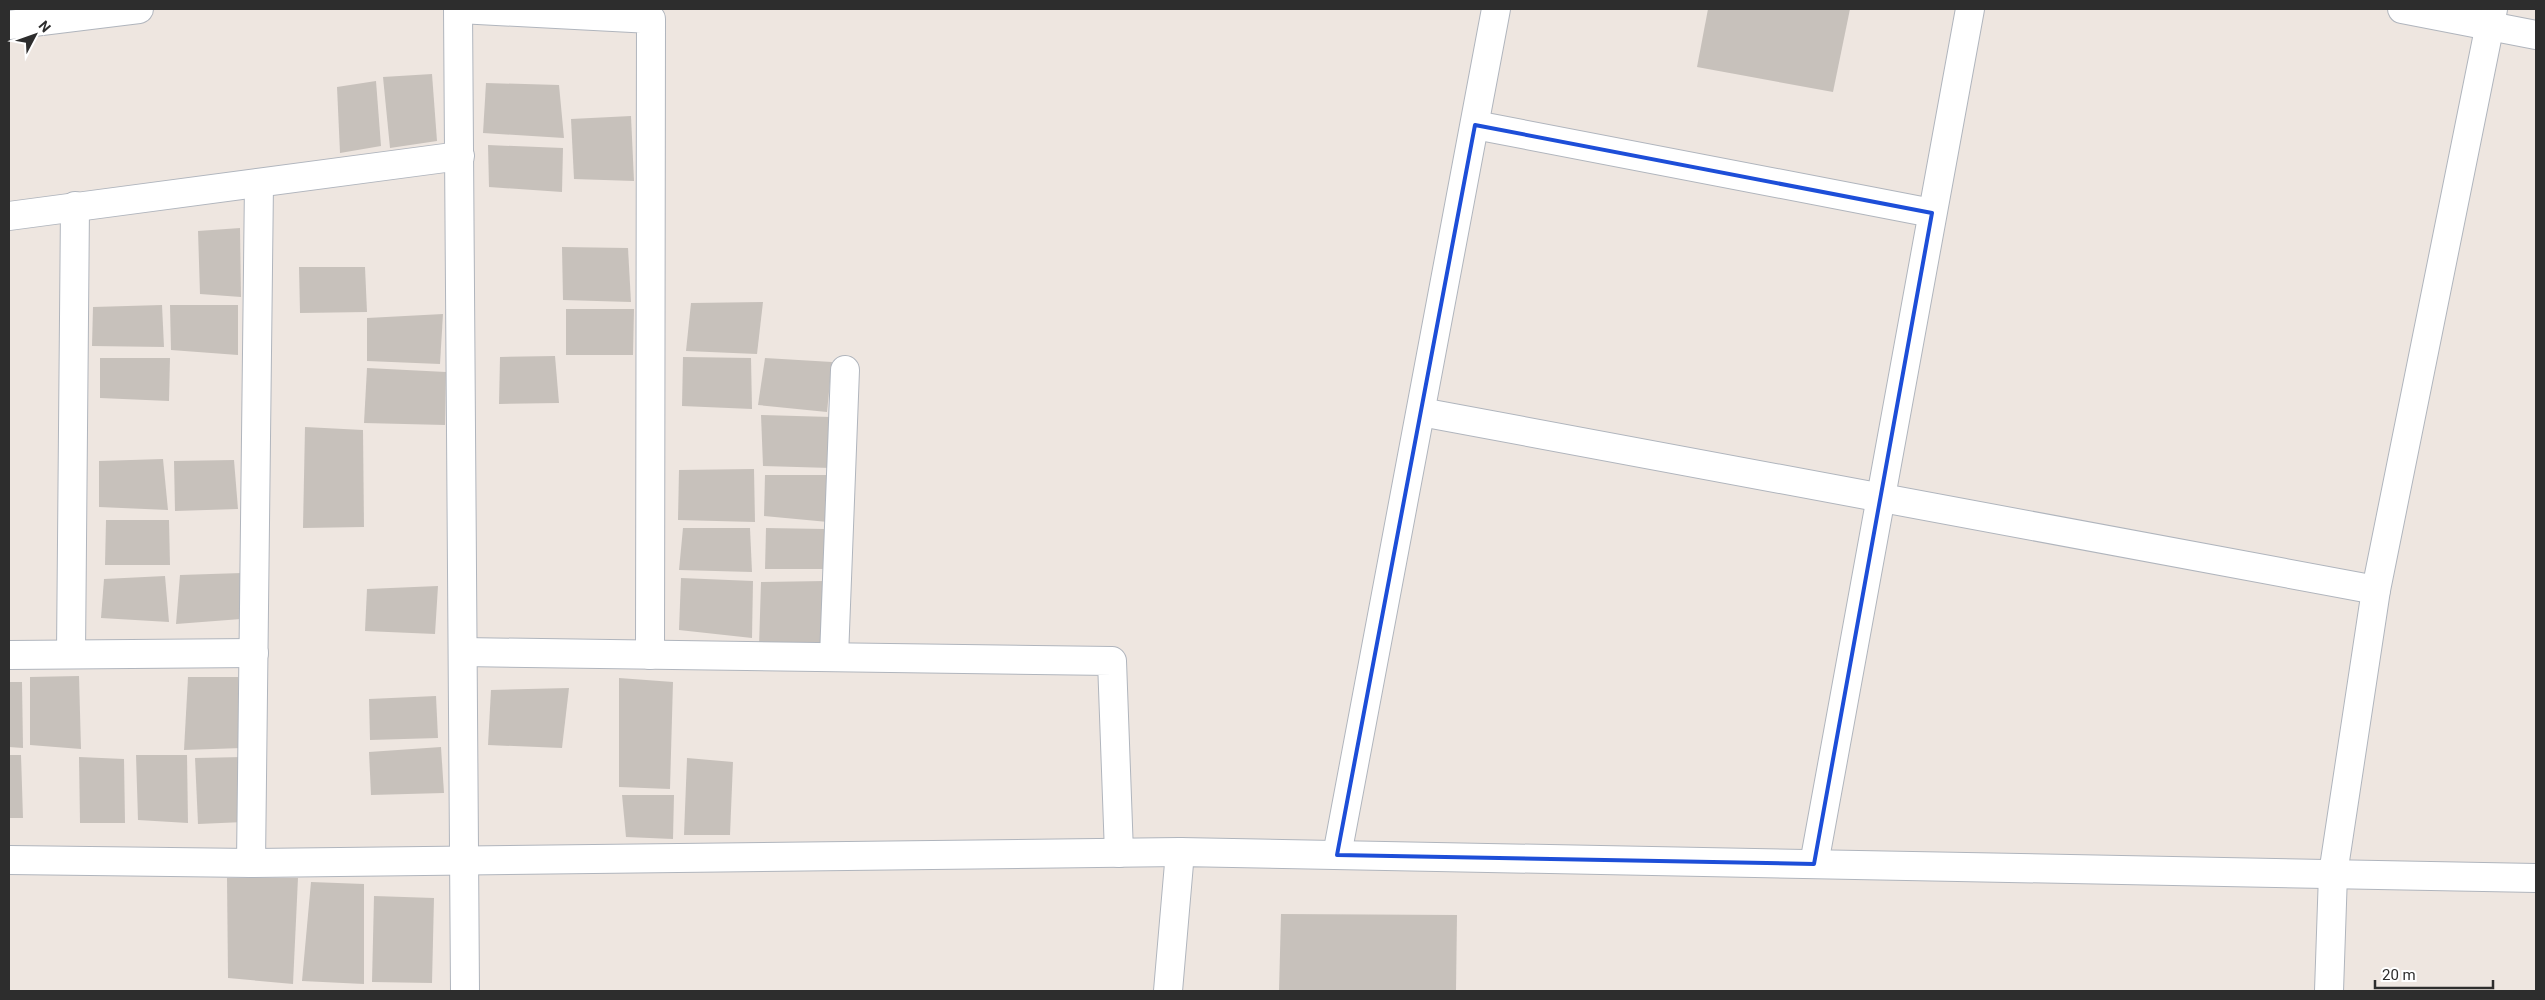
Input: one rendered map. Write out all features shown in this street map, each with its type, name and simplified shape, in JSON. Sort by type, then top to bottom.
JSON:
[{"type":"street","points":[[9,25],[138,9]]},
{"type":"street","points":[[465,991],[458,9],[651,19],[650,655]]},
{"type":"street","points":[[1337,855],[1496,9]]},
{"type":"street","points":[[1814,864],[1970,9]]},
{"type":"street","points":[[2402,9],[2492,17],[2536,35]]},
{"type":"street","points":[[2329,991],[2333,874],[2376,590],[2492,17]]},
{"type":"street","points":[[1475,125],[1932,213]]},
{"type":"street","points":[[9,216],[460,156]]},
{"type":"street","points":[[251,863],[259,184]]},
{"type":"street","points":[[71,654],[75,206]]},
{"type":"street","points":[[834,658],[845,370]]},
{"type":"street","points":[[1421,412],[2376,590]]},
{"type":"street","points":[[463,652],[1112,661],[1119,853]]},
{"type":"street","points":[[9,655],[254,653]]},
{"type":"street","points":[[1168,991],[1180,852]]},
{"type":"street","points":[[9,860],[251,863],[464,862],[1180,852],[2536,878]]},
{"type":"highlighted area","points":[[1475,125],[1932,213],[1814,864],[1337,855]]},
{"type":"building","points":[[1708,9],[1850,9],[1833,92],[1697,67]]},
{"type":"building","points":[[432,74],[437,141],[390,148],[383,77]]},
{"type":"building","points":[[376,81],[381,146],[340,153],[337,87]]},
{"type":"building","points":[[486,83],[559,85],[564,138],[483,133]]},
{"type":"building","points":[[631,116],[634,181],[574,179],[571,119]]},
{"type":"building","points":[[488,145],[563,148],[562,192],[489,187]]},
{"type":"building","points":[[240,228],[241,297],[200,294],[198,231]]},
{"type":"building","points":[[562,247],[628,248],[631,302],[563,300]]},
{"type":"building","points":[[299,267],[365,267],[367,312],[300,313]]},
{"type":"building","points":[[763,302],[757,354],[686,351],[691,303]]},
{"type":"building","points":[[162,305],[164,347],[92,346],[93,307]]},
{"type":"building","points":[[170,305],[238,305],[238,355],[171,350]]},
{"type":"building","points":[[566,309],[634,309],[633,355],[566,355]]},
{"type":"building","points":[[443,314],[440,364],[367,361],[367,318]]},
{"type":"building","points":[[555,356],[559,403],[499,404],[500,357]]},
{"type":"building","points":[[683,357],[751,358],[752,409],[682,406]]},
{"type":"building","points":[[100,358],[170,358],[169,401],[100,398]]},
{"type":"building","points":[[765,358],[832,362],[827,412],[758,405]]},
{"type":"building","points":[[367,368],[446,372],[445,425],[364,423]]},
{"type":"building","points":[[761,415],[831,417],[831,468],[763,466]]},
{"type":"building","points":[[305,427],[363,430],[364,527],[303,528]]},
{"type":"building","points":[[163,459],[168,510],[99,507],[99,461]]},
{"type":"building","points":[[234,460],[238,509],[175,511],[174,461]]},
{"type":"building","points":[[754,469],[755,522],[678,520],[679,470]]},
{"type":"building","points":[[765,475],[829,475],[828,522],[764,516]]},
{"type":"building","points":[[106,520],[169,520],[170,565],[105,565]]},
{"type":"building","points":[[683,528],[750,528],[752,572],[679,570]]},
{"type":"building","points":[[766,528],[825,529],[824,569],[765,569]]},
{"type":"building","points":[[242,573],[241,619],[176,624],[180,575]]},
{"type":"building","points":[[165,576],[169,622],[101,618],[104,579]]},
{"type":"building","points":[[681,578],[753,581],[752,638],[679,630]]},
{"type":"building","points":[[825,581],[823,645],[759,647],[761,582]]},
{"type":"building","points":[[438,586],[435,634],[365,631],[367,589]]},
{"type":"building","points":[[79,676],[81,749],[30,745],[30,677]]},
{"type":"building","points":[[188,677],[238,677],[242,748],[184,750]]},
{"type":"building","points":[[619,678],[673,682],[670,789],[619,787]]},
{"type":"building","points":[[9,682],[22,682],[23,748],[9,747]]},
{"type":"building","points":[[569,688],[562,748],[488,745],[491,690]]},
{"type":"building","points":[[436,696],[438,738],[370,740],[369,699]]},
{"type":"building","points":[[441,747],[444,793],[371,795],[369,752]]},
{"type":"building","points":[[9,755],[21,755],[23,818],[9,818]]},
{"type":"building","points":[[136,755],[187,755],[188,823],[138,820]]},
{"type":"building","points":[[79,757],[124,759],[125,823],[80,823]]},
{"type":"building","points":[[243,757],[244,822],[198,824],[195,758]]},
{"type":"building","points":[[687,758],[733,762],[730,835],[684,835]]},
{"type":"building","points":[[622,795],[674,795],[673,839],[626,837]]},
{"type":"building","points":[[227,878],[298,878],[293,984],[228,978]]},
{"type":"building","points":[[311,882],[364,884],[364,984],[302,981]]},
{"type":"building","points":[[374,896],[434,898],[432,983],[372,982]]},
{"type":"building","points":[[1281,914],[1457,915],[1456,991],[1279,991]]}]
